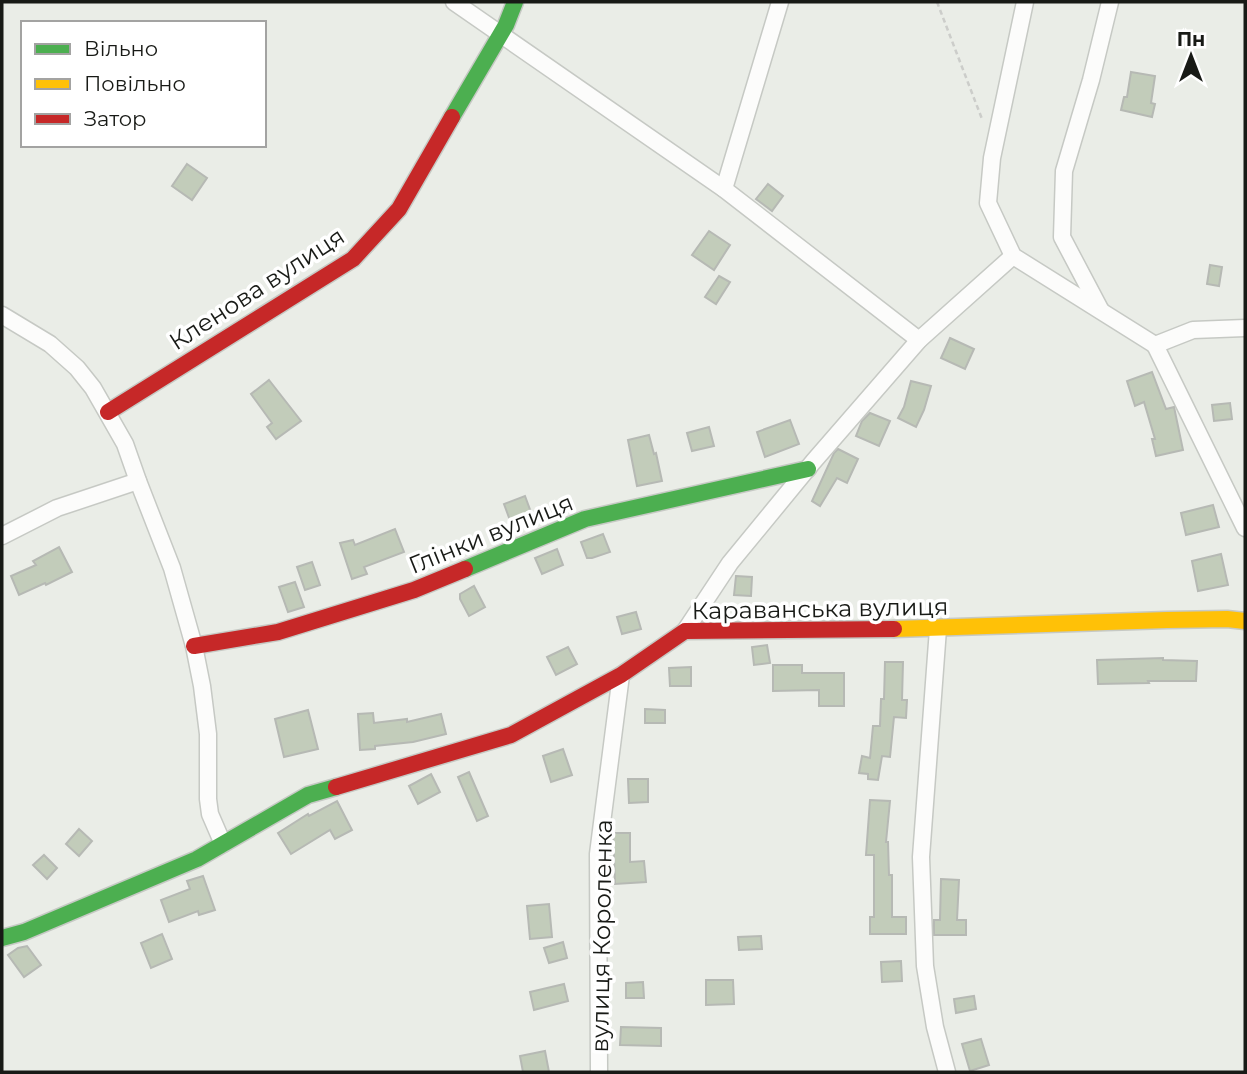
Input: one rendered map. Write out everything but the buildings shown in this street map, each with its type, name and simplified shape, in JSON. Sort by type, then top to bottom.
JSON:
[{"type":"street","points":[[454,2],[724,189],[919,340]]},
{"type":"street","name":"Кленова вулиця","points":[[108,412],[353,259],[399,209],[506,25],[514,2]]},
{"type":"street","points":[[724,189],[780,2]]},
{"type":"street","points":[[1025,2],[992,159],[988,203],[1013,256],[1155,345],[1245,528]]},
{"type":"street","points":[[1102,312],[1062,237],[1064,171],[1091,80],[1110,2]]},
{"type":"street","points":[[685,631],[730,563],[919,340],[1013,256]]},
{"type":"street","points":[[2,315],[50,344],[77,368],[93,388],[125,444],[172,568],[194,646],[208,734],[210,814],[223,844]]},
{"type":"street","points":[[1155,345],[1193,330],[1245,328]]},
{"type":"street","name":"Глінки вулиця","points":[[194,646],[278,632],[414,590],[585,519],[808,469]]},
{"type":"street","points":[[2,536],[57,508],[138,481]]},
{"type":"street","name":"Караванська вулиця","points":[[2,938],[24,932],[197,859],[308,795],[512,735],[621,675],[685,631],[938,629],[1178,620],[1245,621]]},
{"type":"street","points":[[938,629],[921,857],[925,966],[935,1027],[947,1072]]},
{"type":"street","name":"вулиця Короленка","points":[[599,1072],[598,854],[621,675]]},
{"type":"path","points":[[937,2],[982,118]]},
{"type":"traffic: fast","points":[[452,117],[506,25],[515,2]]},
{"type":"traffic: fast","points":[[465,569],[585,519],[808,469]]},
{"type":"traffic: fast","points":[[2,938],[24,932],[197,859],[308,795],[336,787]]},
{"type":"traffic: slow","points":[[894,629],[1167,620],[1245,621]]},
{"type":"traffic: jam","points":[[108,412],[353,259],[399,209],[452,117]]},
{"type":"traffic: jam","points":[[194,646],[278,632],[414,590],[465,569]]},
{"type":"traffic: jam","points":[[336,787],[511,735],[621,675],[685,631],[894,629]]}]
